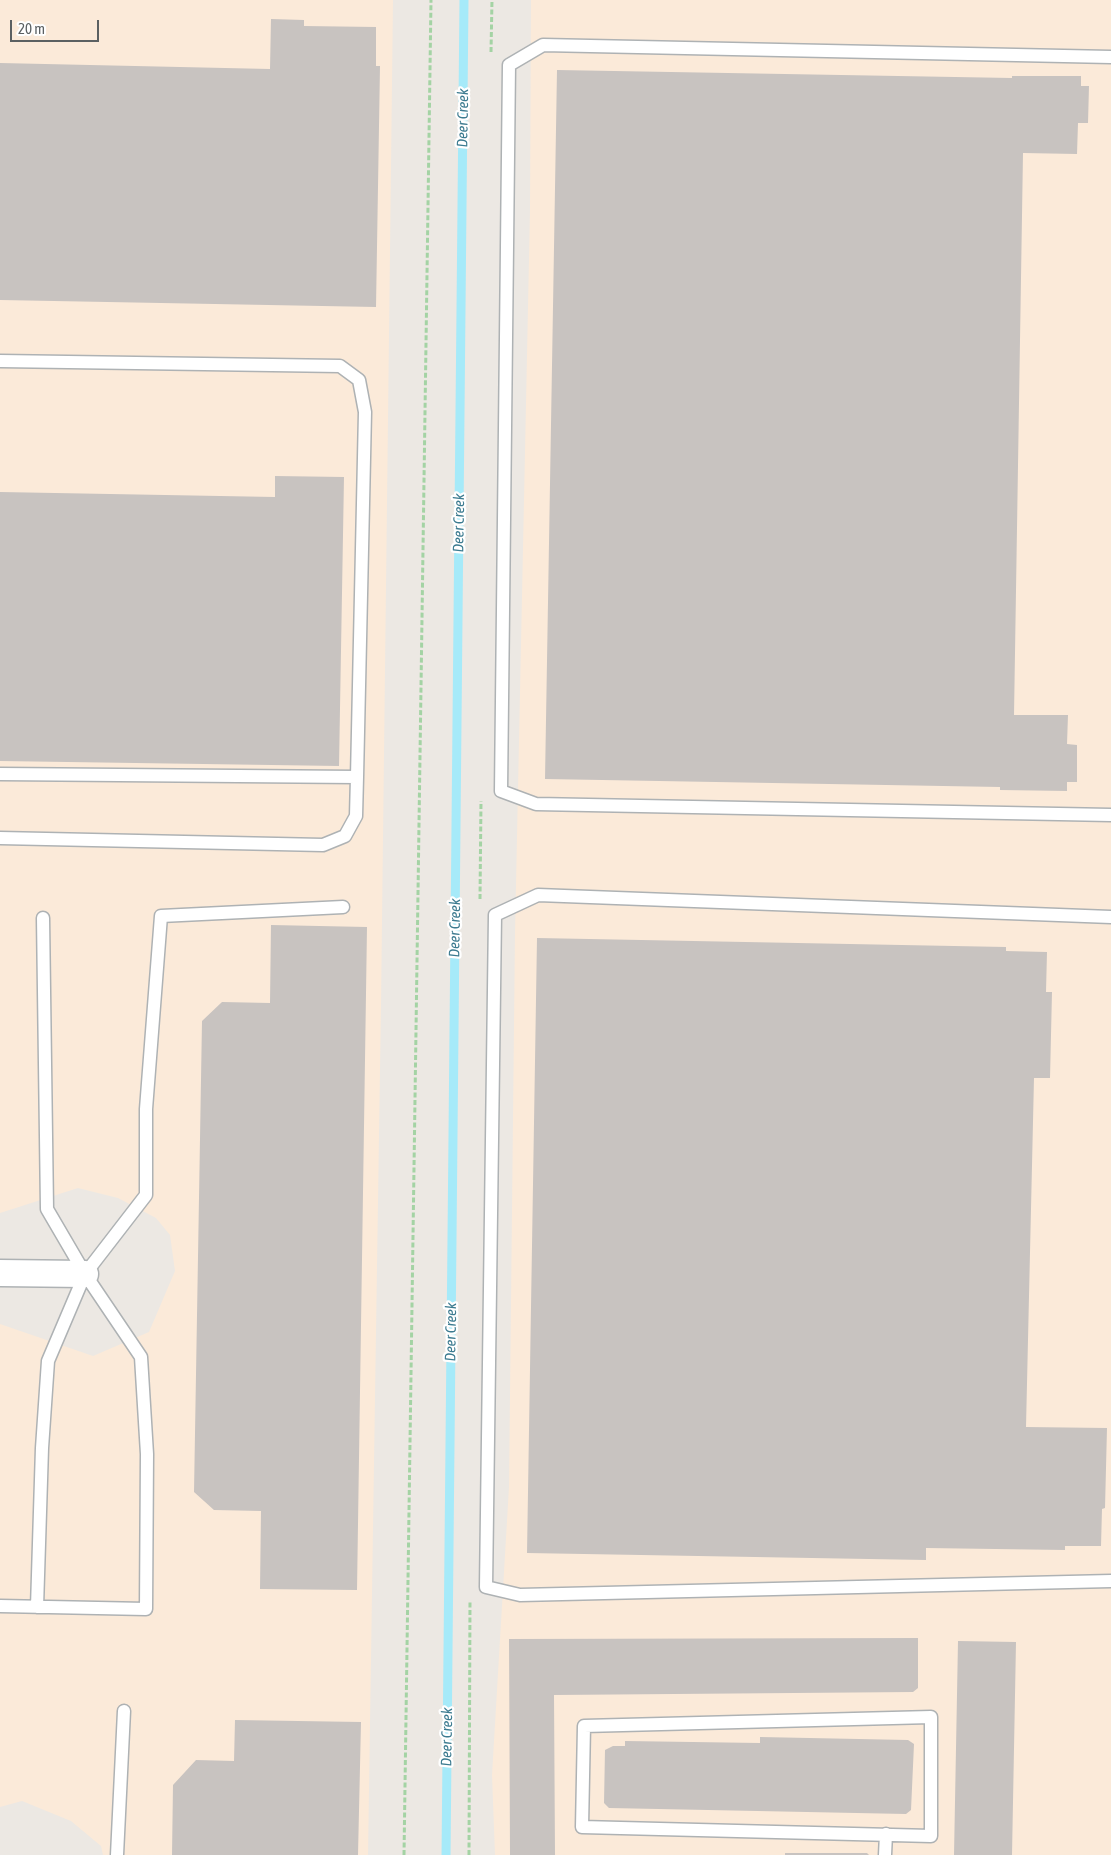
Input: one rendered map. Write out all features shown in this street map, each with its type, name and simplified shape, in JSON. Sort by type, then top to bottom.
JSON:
[{"type":"street","points":[[0,1272],[85,1274]]},
{"type":"lane","points":[[1111,57],[543,45],[509,65],[501,791],[536,804],[1111,815]]},
{"type":"lane","points":[[0,361],[340,366],[359,380],[365,412],[356,816],[345,836],[323,845],[0,838]]},
{"type":"lane","points":[[0,774],[357,776]]},
{"type":"lane","points":[[1111,917],[538,895],[495,915],[486,1586],[520,1596],[1111,1580]]},
{"type":"lane","points":[[37,1607],[42,1448],[48,1361],[85,1274],[146,1195],[146,1109],[161,916],[343,906]]},
{"type":"lane","points":[[0,1606],[146,1609],[147,1454],[141,1357],[85,1274],[47,1209],[43,918]]},
{"type":"lane","points":[[117,1855],[124,1711]]},
{"type":"lane","points":[[931,1717],[930,1836],[886,1834],[582,1827],[584,1726],[931,1717]]},
{"type":"lane","points":[[886,1834],[886,1855]]},
{"type":"path","points":[[404,1855],[431,0]]},
{"type":"shaded area","points":[[0,0],[393,0],[381,1005],[368,1855],[103,1855],[101,1846],[71,1821],[22,1801],[0,1807],[0,1324],[93,1356],[149,1332],[175,1271],[170,1235],[156,1218],[118,1198],[78,1188],[0,1213]]},
{"type":"shaded area","points":[[531,0],[1111,0],[1111,1855],[495,1855],[492,1775],[509,1487],[515,933],[530,211]]},
{"type":"building","points":[[271,19],[304,20],[304,26],[376,27],[376,66],[380,66],[376,307],[0,300],[0,63],[270,69]]},
{"type":"building","points":[[557,70],[1012,78],[1012,76],[1081,76],[1081,86],[1089,86],[1088,123],[1078,123],[1077,154],[1023,153],[1014,715],[1068,715],[1067,744],[1077,745],[1077,782],[1067,782],[1067,791],[1000,790],[1000,787],[545,779]]},
{"type":"building","points":[[275,476],[344,477],[339,766],[0,761],[0,492],[275,497]]},
{"type":"building","points":[[271,925],[367,927],[357,1590],[260,1589],[261,1511],[214,1510],[194,1492],[202,1021],[222,1002],[270,1003]]},
{"type":"building","points":[[537,938],[1006,947],[1006,951],[1047,952],[1046,992],[1052,992],[1050,1078],[1034,1078],[1026,1427],[1107,1428],[1105,1508],[1102,1509],[1101,1546],[1065,1546],[1065,1550],[926,1548],[926,1560],[527,1553]]},
{"type":"building","points":[[918,1638],[918,1688],[913,1692],[554,1695],[555,1855],[510,1855],[509,1639]]},
{"type":"building","points":[[958,1641],[1016,1642],[1012,1855],[954,1855]]},
{"type":"building","points":[[235,1720],[361,1722],[358,1855],[172,1855],[173,1785],[196,1760],[234,1761]]},
{"type":"building","points":[[760,1737],[908,1740],[914,1744],[911,1810],[906,1814],[609,1808],[604,1803],[605,1750],[613,1746],[625,1746],[625,1741],[760,1743]]},
{"type":"building","points":[[785,1853],[867,1853],[869,1855],[785,1855]]},
{"type":"waterway","name":"Deer Creek","points":[[446,1855],[464,0]]}]
